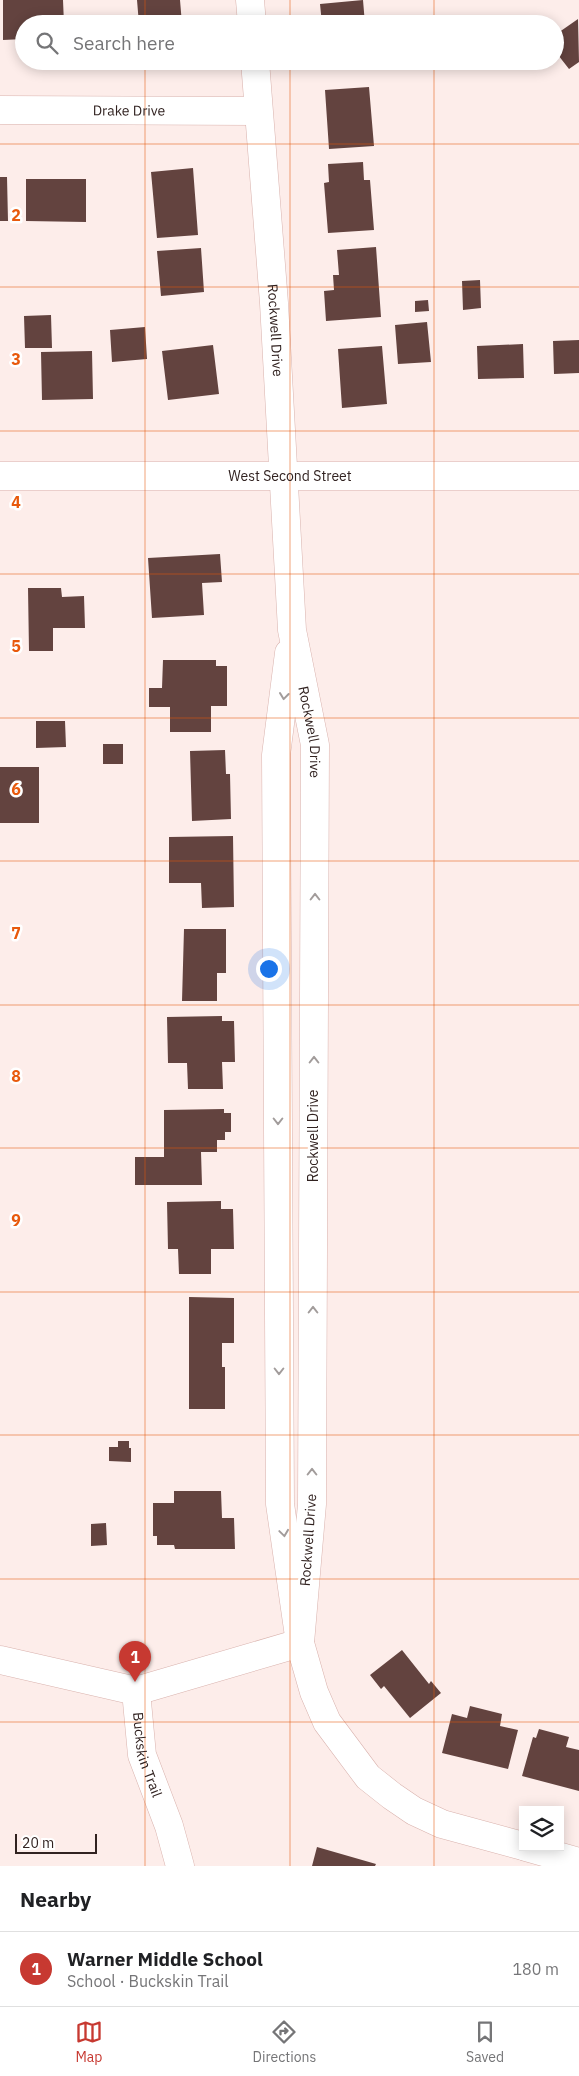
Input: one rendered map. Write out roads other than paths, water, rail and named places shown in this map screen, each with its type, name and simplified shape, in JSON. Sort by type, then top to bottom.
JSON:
[{"type":"street","points":[[250,0],[251,15]]},
{"type":"street","name":"Rockwell Drive","points":[[256,70],[274,302],[292,630],[316,746],[312,1504],[300,1643]]},
{"type":"street","name":"Drake Drive","points":[[0,110],[258,111]]},
{"type":"street","name":"West Second Street","points":[[0,476],[579,476]]},
{"type":"street","name":"Rockwell Drive","points":[[292,630],[276,755],[280,1504],[300,1643],[314,1692],[327,1722],[368,1777],[392,1796],[421,1814],[442,1824],[526,1852]]},
{"type":"street","points":[[278,1000],[314,1000]]},
{"type":"street","points":[[279,1212],[313,1210]]},
{"type":"street","points":[[0,1660],[136,1690],[300,1643]]},
{"type":"street","name":"Buckskin Trail","points":[[136,1690],[142,1755],[169,1826],[180,1866]]},
{"type":"street","points":[[526,1852],[579,1862]]},
{"type":"place","name":"Warner Middle School","points":[[135,1682]]}]
